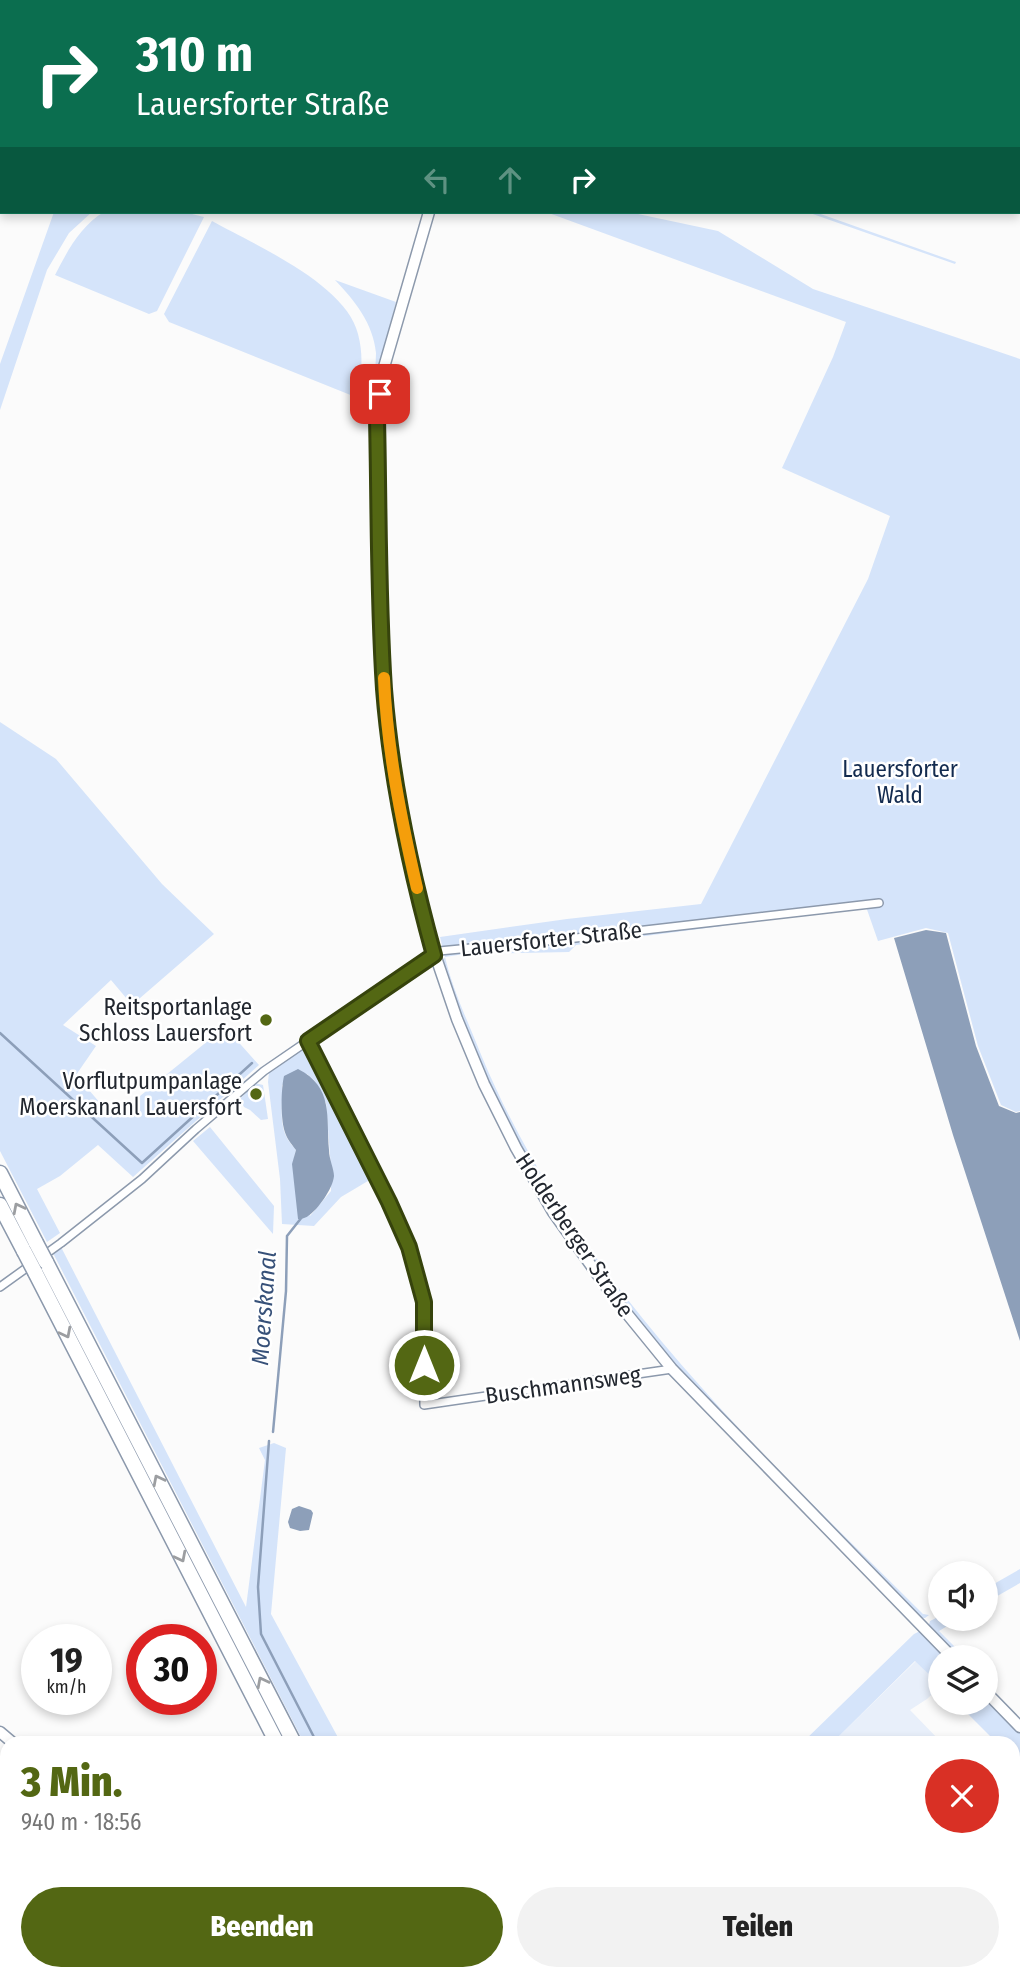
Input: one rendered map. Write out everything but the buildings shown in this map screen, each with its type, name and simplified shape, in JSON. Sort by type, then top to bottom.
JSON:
[{"type":"highway","points":[[0,1173],[30,1247],[274,1736]]},
{"type":"highway","points":[[0,1205],[30,1247]]},
{"type":"highway","points":[[40,1267],[290,1736]]},
{"type":"main road","name":"Holderberger Straße","points":[[428,214],[382,374],[377,418],[379,581],[384,690],[400,813],[434,955],[484,1084],[534,1181],[583,1256],[672,1369],[940,1645]]},
{"type":"main road","points":[[998,1704],[1020,1727]]},
{"type":"street","name":"Lauersforter Straße","points":[[0,1287],[142,1179],[264,1071],[439,951],[879,903]]},
{"type":"street","name":"Buschmannsweg","points":[[308,1041],[384,1191],[409,1247],[424,1302],[424,1405],[672,1369]]},
{"type":"shaded area","points":[[926,930],[946,933],[976,1046],[999,1106],[1020,1112],[1020,1341],[953,1135],[894,938]]},
{"type":"shaded area","points":[[298,1069],[310,1076],[323,1094],[334,1176],[320,1204],[307,1217],[298,1219],[292,1164],[296,1150],[284,1129],[282,1089],[284,1076]]},
{"type":"shaded area","points":[[299,1506],[313,1513],[309,1530],[290,1528],[288,1522],[292,1509]]},
{"type":"shaded area","points":[[916,1661],[928,1673],[928,1698],[910,1710],[935,1736],[839,1736]]},
{"type":"green space","points":[[53,214],[90,214],[69,233],[47,270],[0,410],[0,364]]},
{"type":"green space","points":[[101,214],[192,214],[204,217],[157,311],[149,314],[55,275],[69,249]]},
{"type":"green space","name":"Lauersforter Wald","points":[[551,214],[638,214],[718,231],[813,289],[1020,359],[1020,1111],[1016,1112],[1001,1105],[978,1046],[948,933],[926,928],[878,941],[864,901],[724,917],[722,926],[576,945],[569,952],[464,954],[445,957],[440,937],[701,904],[868,579],[890,516],[782,468],[833,357],[846,322]]},
{"type":"green space","points":[[813,214],[821,214],[956,262],[955,264]]},
{"type":"green space","points":[[212,221],[297,268],[336,299],[350,316],[360,342],[358,398],[169,322],[164,314]]},
{"type":"green space","points":[[335,280],[396,302],[374,387],[376,353],[371,332],[356,304]]},
{"type":"green space","points":[[0,722],[56,759],[162,884],[214,934],[132,1005],[111,980],[63,1025],[96,1046],[76,1075],[113,1118],[225,1027],[259,1065],[133,1177],[98,1145],[60,1176],[37,1189],[60,1233],[47,1242],[0,1151]]},
{"type":"green space","points":[[445,957],[482,1057],[521,1138],[567,1215],[618,1287],[674,1357],[734,1423],[923,1614],[928,1615],[925,1618],[921,1618],[676,1367],[610,1287],[555,1207],[508,1125],[463,1024],[442,962]]},
{"type":"green space","points":[[303,1048],[308,1048],[373,1178],[341,1197],[314,1226],[282,1224],[269,1072]],"holes":[[[307,1074],[314,1080],[326,1103],[331,1191],[310,1216],[294,1176],[296,1150],[284,1130],[282,1085]]]},
{"type":"green space","points":[[255,1083],[263,1085],[268,1119],[261,1120],[244,1107],[240,1099]]},
{"type":"green space","points":[[210,1127],[274,1206],[273,1234],[193,1141]]},
{"type":"green space","points":[[61,1247],[246,1607],[265,1460],[259,1448],[274,1443],[286,1448],[271,1614],[337,1736],[300,1736],[53,1253]]},
{"type":"green space","points":[[1020,1569],[1020,1583],[998,1596],[998,1582]]},
{"type":"green space","points":[[920,1631],[934,1645],[928,1645],[928,1673],[915,1661],[839,1736],[809,1736],[914,1634]]},
{"type":"green space","points":[[931,1631],[939,1631],[953,1645],[946,1645]]},
{"type":"green space","points":[[998,1710],[1020,1732],[1020,1736],[990,1736],[969,1715],[998,1715]]},
{"type":"waterway","name":"Moerskanal","points":[[0,1033],[142,1163],[252,1063]]},
{"type":"waterway","name":"Moerskanal","points":[[273,1432],[286,1291],[287,1236],[302,1217]]},
{"type":"waterway","name":"Moerskanal","points":[[269,1441],[258,1587],[261,1634],[313,1736]]},
{"type":"slow traffic","points":[[384,678],[400,813],[417,888]]},
{"type":"place","name":"Reitsportanlage Schloss Lauersfort","points":[[266,1020]]},
{"type":"place","name":"Vorflutpumpanlage Moerskananl Lauersfort","points":[[256,1094]]},
{"type":"route","points":[[380,394],[377,418],[379,581],[384,690],[400,813],[434,955],[308,1041],[409,1247],[424,1302],[424,1365]]}]
